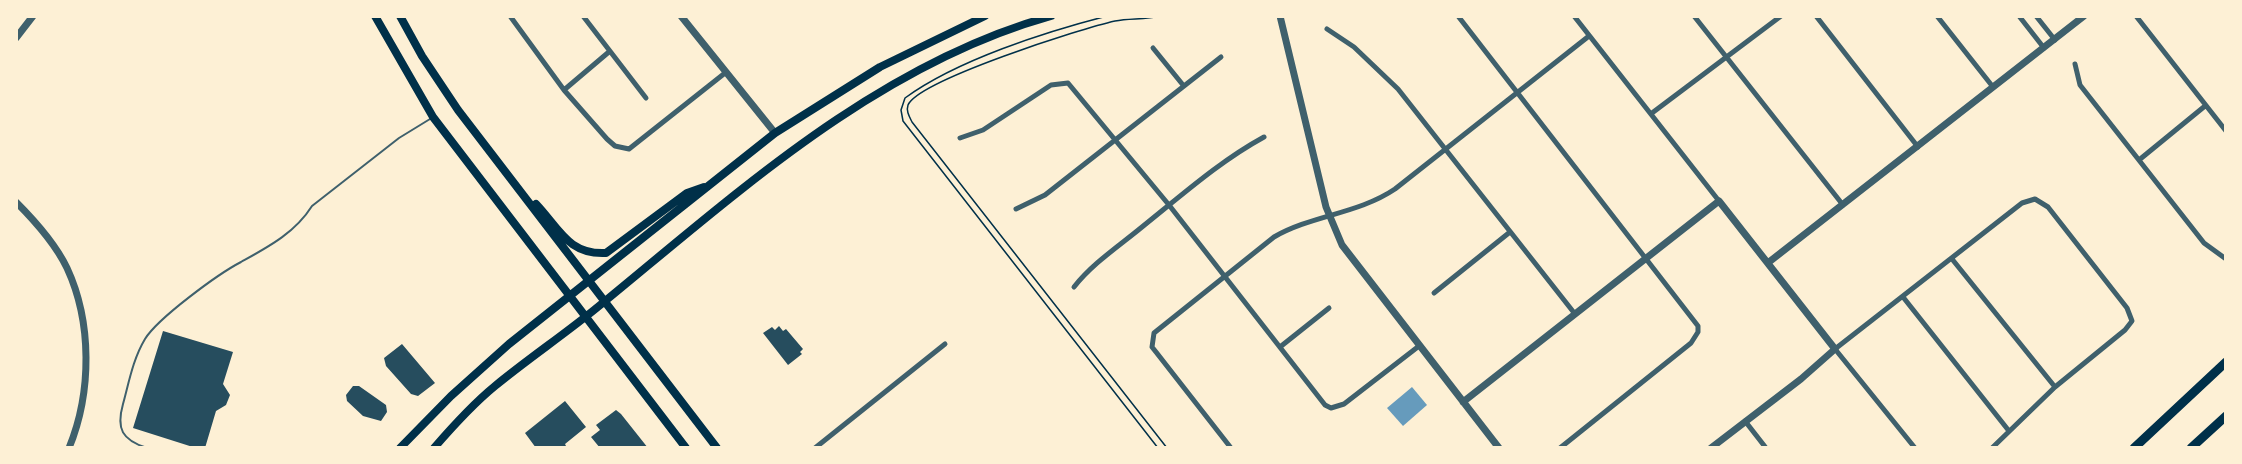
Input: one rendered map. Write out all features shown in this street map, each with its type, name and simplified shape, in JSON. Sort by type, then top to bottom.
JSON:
[{"type":"highway","points":[[2134,447],[2226,362]]},
{"type":"highway","points":[[2191,447],[2226,416]]},
{"type":"main road","points":[[375,16],[433,117],[686,447]]},
{"type":"main road","points":[[400,16],[422,56],[458,110],[717,447]]},
{"type":"main road","points":[[400,447],[508,344],[775,133],[880,67],[985,16]]},
{"type":"main road","points":[[434,447],[492,388],[586,318],[788,154],[878,93],[960,50],[1024,24],[1051,16]]},
{"type":"main road","points":[[503,168],[574,247],[592,254],[606,253],[687,193],[710,185]]},
{"type":"street","points":[[16,38],[33,16]]},
{"type":"street","points":[[510,16],[564,90],[615,147],[629,149],[725,73]]},
{"type":"street","points":[[583,16],[646,98]]},
{"type":"street","points":[[681,16],[775,133]]},
{"type":"street","points":[[1280,16],[1329,216],[1347,252],[1499,447]]},
{"type":"street","points":[[1458,16],[1694,320],[1698,332],[1691,343],[1560,447]]},
{"type":"street","points":[[1574,16],[1835,349],[1915,447]]},
{"type":"street","points":[[1694,16],[1843,205]]},
{"type":"street","points":[[1652,113],[1727,59],[1781,16]]},
{"type":"street","points":[[1816,16],[1918,147]]},
{"type":"street","points":[[1937,16],[1993,87]]},
{"type":"street","points":[[2019,16],[2044,48]]},
{"type":"street","points":[[2036,16],[2055,40]]},
{"type":"street","points":[[1769,262],[2084,16]]},
{"type":"street","points":[[2136,16],[2226,131]]},
{"type":"street","points":[[1327,29],[1376,66],[1398,89],[1575,314]]},
{"type":"street","points":[[1231,447],[1156,352],[1152,340],[1160,328],[1274,237],[1293,226],[1380,199],[1446,150],[1589,36]]},
{"type":"street","points":[[1153,48],[1183,86]]},
{"type":"street","points":[[564,90],[610,51]]},
{"type":"street","points":[[1016,209],[1045,195],[1221,57]]},
{"type":"street","points":[[2075,64],[2080,84],[2204,243],[2226,259]]},
{"type":"street","points":[[960,138],[982,130],[1051,85],[1062,82],[1073,87],[1320,400],[1331,408],[1344,404],[1419,346]]},
{"type":"street","points":[[2139,160],[2205,106]]},
{"type":"street","points":[[1074,287],[1086,272],[1168,206],[1237,152],[1264,137]]},
{"type":"street","points":[[1711,447],[1801,379],[1835,349],[2022,203],[2035,199],[2048,207],[2127,308],[2132,321],[2125,330],[2055,387],[1992,447]]},
{"type":"street","points":[[1463,402],[1719,201]]},
{"type":"street","points":[[16,202],[66,266],[80,310],[86,350],[84,392],[69,447]]},
{"type":"street","points":[[1434,293],[1510,232]]},
{"type":"street","points":[[1952,259],[2055,387]]},
{"type":"street","points":[[1904,297],[2009,431]]},
{"type":"street","points":[[1280,347],[1329,308]]},
{"type":"street","points":[[815,447],[945,344]]},
{"type":"street","points":[[1745,421],[1766,447]]},
{"type":"lane","points":[[147,447],[128,439],[119,427],[119,416],[135,357],[146,337],[167,316],[238,263],[270,247],[303,220],[312,207],[399,138],[433,117]]},
{"type":"path","points":[[1160,16],[1118,20],[1081,30],[985,63],[923,93],[909,103],[907,109],[912,122],[1167,447]]},
{"type":"water","points":[[1412,387],[1427,405],[1403,426],[1387,408]]},
{"type":"building","points":[[779,326],[783,331],[786,329],[803,349],[800,352],[802,354],[788,365],[763,333],[772,327],[775,330]]},
{"type":"building","points":[[163,331],[233,352],[223,384],[230,395],[226,405],[216,411],[205,448],[196,448],[133,428]]},
{"type":"building","points":[[402,344],[435,383],[418,396],[411,394],[386,366],[384,358]]},
{"type":"building","points":[[353,386],[359,386],[386,405],[387,412],[381,421],[363,416],[347,401],[346,395]]},
{"type":"building","points":[[565,401],[586,427],[565,444],[567,448],[536,448],[525,433]]},
{"type":"building","points":[[616,410],[648,448],[600,448],[591,437],[600,430],[596,425]]}]
